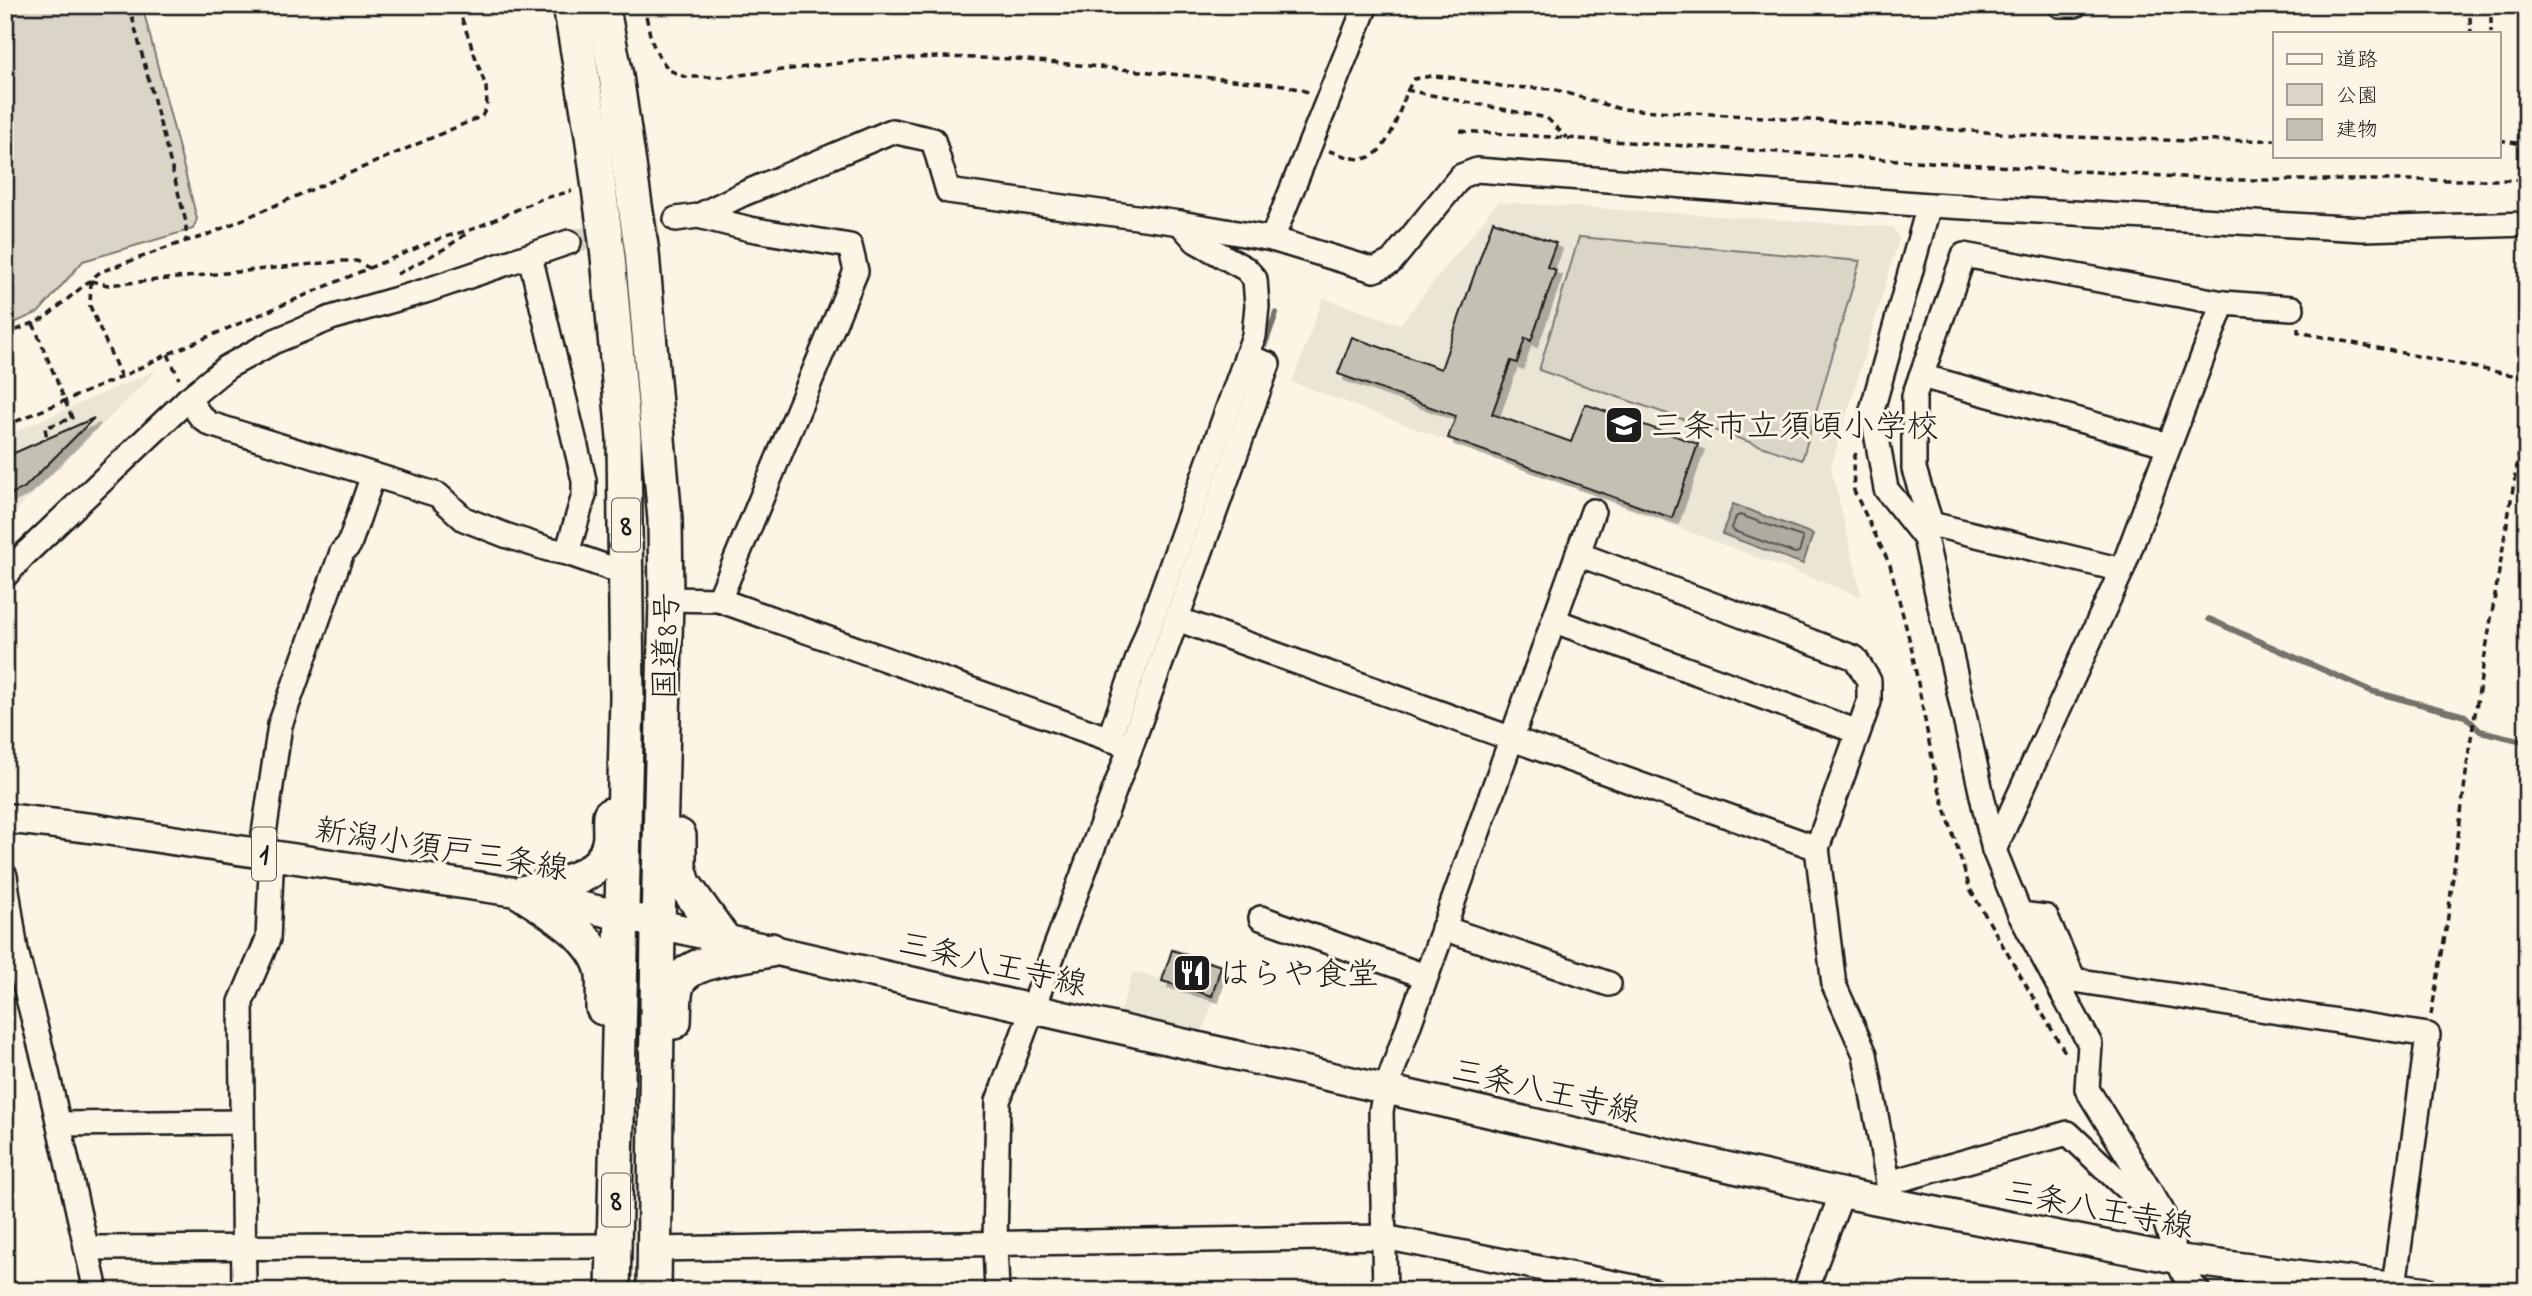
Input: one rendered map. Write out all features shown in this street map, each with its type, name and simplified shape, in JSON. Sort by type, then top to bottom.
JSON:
[{"type":"highway","name":"国道8号","points":[[570,5],[592,135],[608,256],[624,438],[627,697],[613,1291]]},
{"type":"highway","name":"国道8号","points":[[602,5],[623,121],[642,253],[665,520],[666,599],[658,924],[654,1291]]},
{"type":"highway","points":[[522,893],[565,883],[584,874],[606,853],[609,843],[611,727],[627,697]]},
{"type":"highway","points":[[663,747],[679,773],[679,867],[684,884],[722,937]]},
{"type":"highway","points":[[522,893],[573,928],[589,945],[603,972],[604,1073],[618,1110]]},
{"type":"highway","points":[[655,1157],[674,1091],[675,995],[678,981],[698,967],[715,961],[771,950]]},
{"type":"main road","name":"新潟小須戸三条線","points":[[5,818],[522,893],[658,924]]},
{"type":"main road","name":"三条八王寺線","points":[[658,924],[1842,1194],[1890,1193],[2177,1259],[2424,1291]]},
{"type":"street","points":[[1272,239],[1366,5]]},
{"type":"street","points":[[2060,5],[2075,5]]},
{"type":"street","points":[[719,600],[856,271],[850,246],[687,217],[892,131],[933,140],[948,191],[1180,223],[1272,239],[1374,270],[1391,262],[1461,176],[1477,170],[1929,205],[2363,229],[2527,224]]},
{"type":"street","points":[[1929,205],[1872,410],[1886,489],[1928,531],[2122,570]]},
{"type":"street","points":[[1109,739],[1254,336],[1257,306],[1255,279],[1246,269],[1196,241],[1180,223]]},
{"type":"street","points":[[5,576],[185,391],[275,341],[331,318],[425,291],[569,242]]},
{"type":"street","points":[[2198,1291],[2186,1278],[2177,1259],[2162,1211],[2087,1089],[2091,1044],[2020,914],[1994,850],[1914,469],[1914,396],[1964,255],[2222,303],[2292,308]]},
{"type":"street","points":[[530,256],[584,480],[583,495],[566,553]]},
{"type":"street","points":[[1994,850],[2122,570],[2222,303]]},
{"type":"street","points":[[997,1291],[995,1243],[998,1101],[1131,746],[1268,364],[1248,357]]},
{"type":"street","points":[[1921,376],[2169,445]]},
{"type":"street","points":[[185,391],[201,417],[210,424],[438,495],[464,519],[627,575]]},
{"type":"street","points":[[244,1291],[242,1002],[268,939],[271,872],[261,854],[280,725],[342,552],[349,545],[373,475]]},
{"type":"street","points":[[1385,1291],[1381,1111],[1385,1089],[1593,511]]},
{"type":"street","points":[[1578,554],[1855,657],[1869,681],[1869,702],[1817,848],[1834,985],[1865,1054],[1890,1193],[2067,1133],[2148,1209],[2162,1211]]},
{"type":"street","points":[[666,599],[719,600],[1131,746]]},
{"type":"street","points":[[1177,619],[1817,848]]},
{"type":"street","points":[[1555,621],[1858,732]]},
{"type":"street","points":[[5,876],[16,951],[59,1124],[96,1291]]},
{"type":"street","points":[[2020,914],[2046,917],[2074,980],[2428,1035],[2394,1286]]},
{"type":"street","points":[[1261,918],[1425,976]]},
{"type":"street","points":[[1443,928],[1609,984]]},
{"type":"street","points":[[59,1124],[242,1122]]},
{"type":"street","points":[[1805,1291],[1842,1194]]},
{"type":"street","points":[[655,1249],[1384,1237],[1654,1291]]},
{"type":"street","points":[[86,1248],[615,1246]]},
{"type":"path","points":[[129,5],[186,222],[186,241]]},
{"type":"path","points":[[5,335],[45,318],[100,272],[202,237],[482,116],[487,107],[486,88],[457,5]]},
{"type":"path","points":[[644,5],[651,40],[659,57],[669,70],[685,77],[723,77],[866,60],[939,57],[1017,59],[1284,85],[1329,100]]},
{"type":"path","points":[[2469,5],[2471,32]]},
{"type":"path","points":[[2491,5],[2491,32]]},
{"type":"path","points":[[1310,147],[1361,159],[1370,156],[1382,146],[1395,127],[1406,90],[1414,79],[1439,76],[1507,87],[1553,89],[1620,109],[1783,117],[2043,136],[2193,141],[2273,140]]},
{"type":"path","points":[[1406,90],[1547,118],[1567,138]]},
{"type":"path","points":[[1460,131],[1913,162],[2231,180],[2527,180]]},
{"type":"path","points":[[2500,139],[2527,145]]},
{"type":"path","points":[[5,426],[441,238],[473,229],[541,199],[567,191],[580,191]]},
{"type":"path","points":[[386,280],[444,249],[473,229]]},
{"type":"path","points":[[91,281],[108,285],[343,261],[358,261],[369,268]]},
{"type":"path","points":[[91,281],[90,306],[121,377]]},
{"type":"path","points":[[2292,308],[2299,314],[2298,332],[2527,378]]},
{"type":"path","points":[[33,323],[72,418],[45,428],[47,438]]},
{"type":"path","points":[[168,354],[185,391]]},
{"type":"path","points":[[2428,1035],[2447,925],[2469,750],[2527,405]]},
{"type":"path","points":[[1857,449],[1853,461],[1854,491],[1890,565],[1911,646],[1936,779],[1970,890],[2066,1054]]},
{"type":"shaded area","name":"三条市立須頃小学校","points":[[1498,202],[1893,227],[1899,239],[1831,467],[1862,597],[1292,382],[1323,298],[1400,324]]},
{"type":"shaded area","points":[[157,370],[5,522],[5,436]]},
{"type":"shaded area","points":[[1172,947],[1227,965],[1202,1032],[1120,1013],[1133,972],[1159,979]]},
{"type":"green space","points":[[5,5],[142,5],[197,219],[193,229],[83,261],[39,312],[5,327]]},
{"type":"green space","points":[[1579,237],[1860,261],[1802,460],[1539,370]]},
{"type":"water","points":[[1733,504],[1813,534],[1803,564],[1722,534]]},
{"type":"building","points":[[1493,221],[1556,243],[1547,267],[1556,270],[1531,341],[1525,338],[1517,363],[1511,361],[1492,414],[1571,442],[1585,404],[1698,444],[1672,518],[1448,438],[1456,416],[1338,374],[1352,337],[1441,369]]},
{"type":"building","points":[[94,418],[24,488],[5,497],[5,457]]},
{"type":"building","name":"はらや食堂","points":[[1172,950],[1221,966],[1212,996],[1162,981]]},
{"type":"waterway","points":[[1265,344],[1276,313]]},
{"type":"waterway","points":[[2209,619],[2371,691],[2465,716],[2480,731],[2527,742]]},
{"type":"tunnel","points":[[569,242],[676,219]]},
{"type":"place","name":"三条市立須頃小学校","points":[[1624,425]]},
{"type":"place","name":"はらや食堂","points":[[1192,973]]}]
